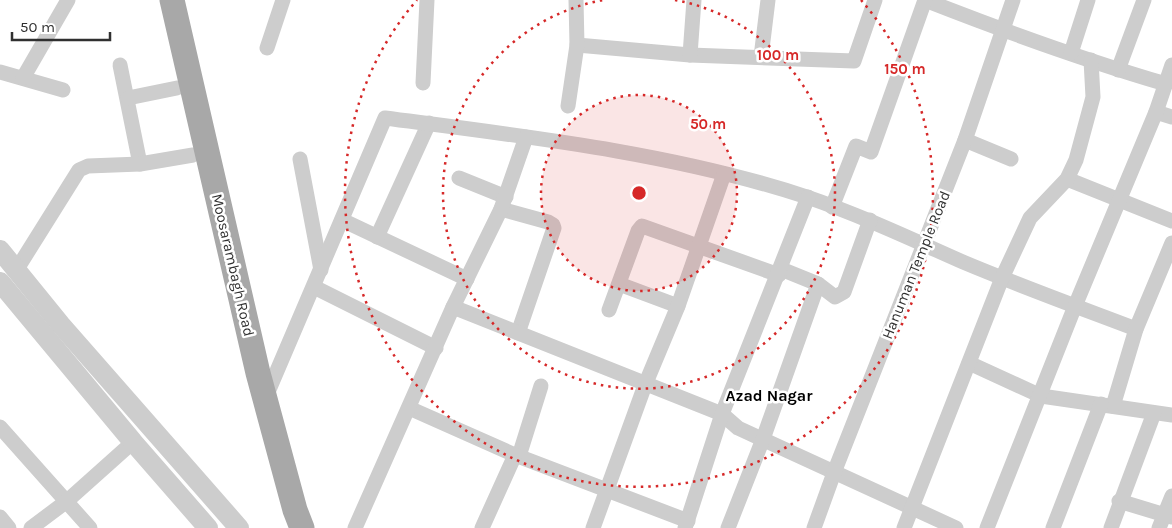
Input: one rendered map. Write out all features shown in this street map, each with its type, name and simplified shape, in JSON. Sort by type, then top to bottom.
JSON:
[{"type":"main road","name":"Moosarambagh Road","points":[[171,2],[177,88],[256,427],[285,528]]},
{"type":"main road","name":"Moosarambagh Road","points":[[171,2],[265,400],[294,510],[302,528]]},
{"type":"street","points":[[23,78],[68,0]]},
{"type":"street","points":[[267,48],[283,0]]},
{"type":"street","points":[[423,83],[427,0]]},
{"type":"street","points":[[568,106],[577,45],[576,0]]},
{"type":"street","points":[[690,55],[694,0]]},
{"type":"street","points":[[761,57],[768,0]]},
{"type":"street","points":[[577,45],[690,55],[854,61],[875,0]]},
{"type":"street","points":[[832,207],[856,146],[871,152],[925,0],[1002,31],[1166,84]]},
{"type":"street","name":"Hanuman Temple Road","points":[[814,528],[834,470],[965,140],[1013,0]]},
{"type":"street","points":[[1071,52],[1088,0]]},
{"type":"street","points":[[1118,70],[1144,0]]},
{"type":"street","points":[[904,528],[1002,278],[1030,218],[1049,187],[1067,179],[1076,160],[1093,97],[1091,60]]},
{"type":"street","points":[[120,65],[140,164]]},
{"type":"street","points":[[987,528],[1041,396],[1075,306],[1121,200],[1156,112],[1172,65]]},
{"type":"street","points":[[0,72],[64,90]]},
{"type":"street","points":[[128,98],[177,88]]},
{"type":"street","points":[[1156,112],[1172,117]]},
{"type":"street","points":[[265,400],[385,118],[526,137],[724,174],[808,198],[870,220],[1002,278],[1136,329]]},
{"type":"street","points":[[377,237],[429,123]]},
{"type":"street","points":[[355,528],[453,307],[503,203],[526,137]]},
{"type":"street","points":[[965,140],[1011,159]]},
{"type":"street","points":[[17,269],[79,170],[88,166],[140,164],[193,155]]},
{"type":"street","points":[[300,159],[321,270]]},
{"type":"street","points":[[593,528],[646,385],[678,306],[724,174]]},
{"type":"street","points":[[459,178],[503,203],[553,225],[554,228],[518,333]]},
{"type":"street","points":[[1067,179],[1172,221]]},
{"type":"street","points":[[409,408],[517,455],[608,490],[687,525],[722,414],[808,198]]},
{"type":"street","points":[[342,220],[467,279]]},
{"type":"street","points":[[609,310],[638,231],[642,226],[699,247],[818,284],[835,297],[844,292],[870,220]]},
{"type":"street","points":[[1053,528],[1107,405],[1172,243]]},
{"type":"street","points":[[0,250],[61,325],[239,528]]},
{"type":"street","points":[[0,282],[133,442],[208,528]]},
{"type":"street","points":[[619,284],[678,306]]},
{"type":"street","points":[[728,528],[763,439],[818,284]]},
{"type":"street","points":[[314,287],[436,348]]},
{"type":"street","points":[[453,307],[722,414],[738,428],[834,470],[912,509],[956,528]]},
{"type":"street","points":[[969,363],[1041,396],[1172,415]]},
{"type":"street","points":[[482,528],[517,455],[541,386]]},
{"type":"street","points":[[1111,528],[1119,501],[1154,413]]},
{"type":"street","points":[[0,426],[90,528]]},
{"type":"street","points":[[31,528],[67,500],[133,442]]},
{"type":"street","points":[[1119,501],[1165,520],[1172,496]]},
{"type":"street","points":[[0,517],[9,528]]},
{"type":"district","name":"Azad Nagar","points":[[769,395]]}]
